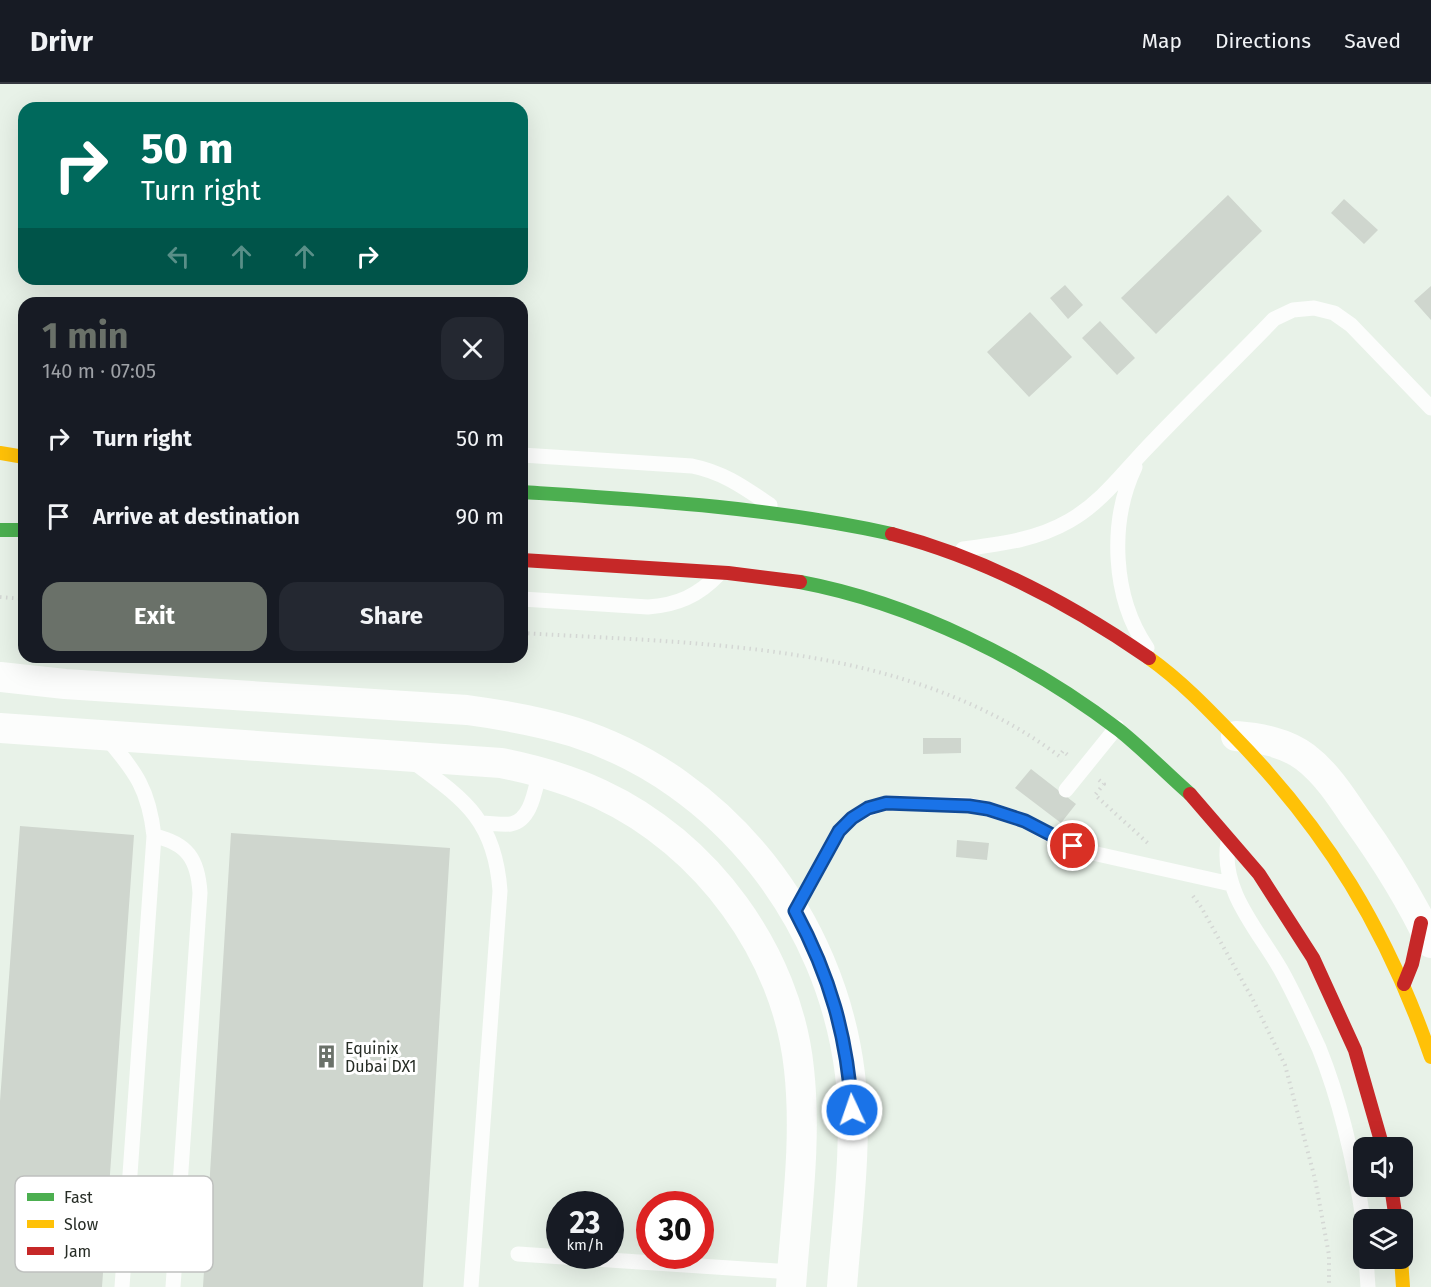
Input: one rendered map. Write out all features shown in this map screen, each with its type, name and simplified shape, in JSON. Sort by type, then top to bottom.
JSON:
[{"type":"street","points":[[0,453],[18,456]]},
{"type":"street","points":[[528,492],[723,505],[860,526],[950,550],[1011,578],[1079,614],[1161,667],[1236,736],[1302,814],[1360,898],[1385,943],[1421,1025],[1431,1057]]},
{"type":"street","points":[[0,530],[18,530]]},
{"type":"street","points":[[528,560],[721,571],[786,579],[850,594],[912,613],[972,638],[1030,669],[1086,704],[1151,755],[1185,788],[1229,836],[1269,888],[1298,934],[1334,1001],[1359,1062],[1381,1137]]},
{"type":"street","points":[[0,677],[65,684],[467,710],[541,722],[609,745],[642,762],[702,802],[753,852],[776,881],[812,942],[837,1007],[850,1075],[852,1144],[842,1287]]},
{"type":"street","points":[[0,688],[65,684]]},
{"type":"street","points":[[0,728],[501,763],[540,771],[602,794],[662,831],[713,879],[735,906],[765,957],[784,1000],[799,1068],[801,1139],[792,1279]]},
{"type":"street","points":[[1236,736],[1272,741],[1305,758],[1320,771],[1339,794],[1386,862],[1426,933],[1404,984]]},
{"type":"street","points":[[1402,1269],[1403,1287]]},
{"type":"lane","points":[[950,550],[1022,540],[1067,522],[1088,510],[1274,319],[1293,310],[1314,308],[1334,314],[1351,325],[1431,408]]},
{"type":"lane","points":[[1142,453],[1130,479],[1122,507],[1118,535],[1119,570],[1132,618],[1144,644],[1161,667]]},
{"type":"lane","points":[[528,455],[692,466],[709,470],[740,484],[780,512]]},
{"type":"lane","points":[[528,599],[648,607],[665,606],[681,602],[696,594],[721,571]]},
{"type":"lane","points":[[1066,790],[1117,727]]},
{"type":"lane","points":[[104,735],[136,774],[146,793],[152,814],[154,836],[130,1176]]},
{"type":"lane","points":[[405,756],[464,801],[481,823],[491,842],[498,866],[500,891],[471,1287]]},
{"type":"lane","points":[[481,823],[509,824],[520,820],[530,806],[540,771]]},
{"type":"lane","points":[[795,911],[839,831],[852,818],[868,808],[886,803],[969,806],[988,809],[1025,821],[1059,840],[1088,852],[1231,884]]},
{"type":"lane","points":[[154,836],[170,839],[184,848],[194,861],[199,877],[181,1176]]},
{"type":"lane","points":[[1229,836],[1227,861],[1231,884],[1239,902],[1282,972],[1319,1050],[1347,1132],[1362,1209]]},
{"type":"lane","points":[[518,1254],[792,1279]]},
{"type":"lane","points":[[1367,1269],[1368,1287]]},
{"type":"lane","points":[[122,1287],[123,1272]]},
{"type":"lane","points":[[173,1287],[174,1272]]},
{"type":"path","points":[[0,597],[18,598]]},
{"type":"building","points":[[1228,195],[1262,231],[1156,334],[1121,298]]},
{"type":"building","points":[[1344,199],[1378,230],[1364,244],[1331,213]]},
{"type":"building","points":[[1065,285],[1083,305],[1068,319],[1050,298]]},
{"type":"building","points":[[1431,286],[1431,320],[1414,301]]},
{"type":"building","points":[[1030,312],[1072,357],[1029,397],[987,352]]},
{"type":"building","points":[[1100,321],[1135,358],[1117,375],[1082,338]]},
{"type":"building","points":[[923,738],[961,738],[961,753],[923,754]]},
{"type":"building","points":[[1031,769],[1076,804],[1061,823],[1015,788]]},
{"type":"building","points":[[20,826],[134,835],[110,1176],[15,1176],[15,1272],[103,1272],[102,1287],[0,1287],[0,1101]]},
{"type":"building","name":"Equinix Dubai DX1","points":[[231,833],[450,848],[423,1287],[203,1287],[204,1272],[213,1272],[213,1176],[210,1176]]},
{"type":"building","points":[[957,840],[989,843],[987,860],[956,857]]},
{"type":"traffic: fast","points":[[528,492],[754,511],[892,534]]},
{"type":"traffic: fast","points":[[0,530],[18,530]]},
{"type":"traffic: fast","points":[[800,582],[884,604],[968,638],[1008,658],[1047,681],[1119,730],[1190,794]]},
{"type":"traffic: slow","points":[[0,453],[18,456]]},
{"type":"traffic: slow","points":[[1149,658],[1203,705],[1267,771],[1325,846],[1351,884],[1374,925],[1395,967],[1431,1057]]},
{"type":"traffic: slow","points":[[1402,1269],[1403,1287]]},
{"type":"traffic: jam","points":[[892,534],[960,556],[1026,585],[1089,619],[1149,658]]},
{"type":"traffic: jam","points":[[528,560],[728,573],[800,582]]},
{"type":"traffic: jam","points":[[1190,794],[1259,874],[1313,958],[1355,1050],[1380,1137]]},
{"type":"traffic: jam","points":[[1404,984],[1412,964],[1421,923]]},
{"type":"traffic: jam","points":[[1393,1197],[1394,1209]]},
{"type":"place","name":"Equinix Dubai DX1","points":[[327,1057]]},
{"type":"route","points":[[852,1110],[850,1075],[837,1007],[812,942],[795,911],[839,831],[852,818],[868,808],[886,803],[969,806],[1007,814],[1073,846]]}]
